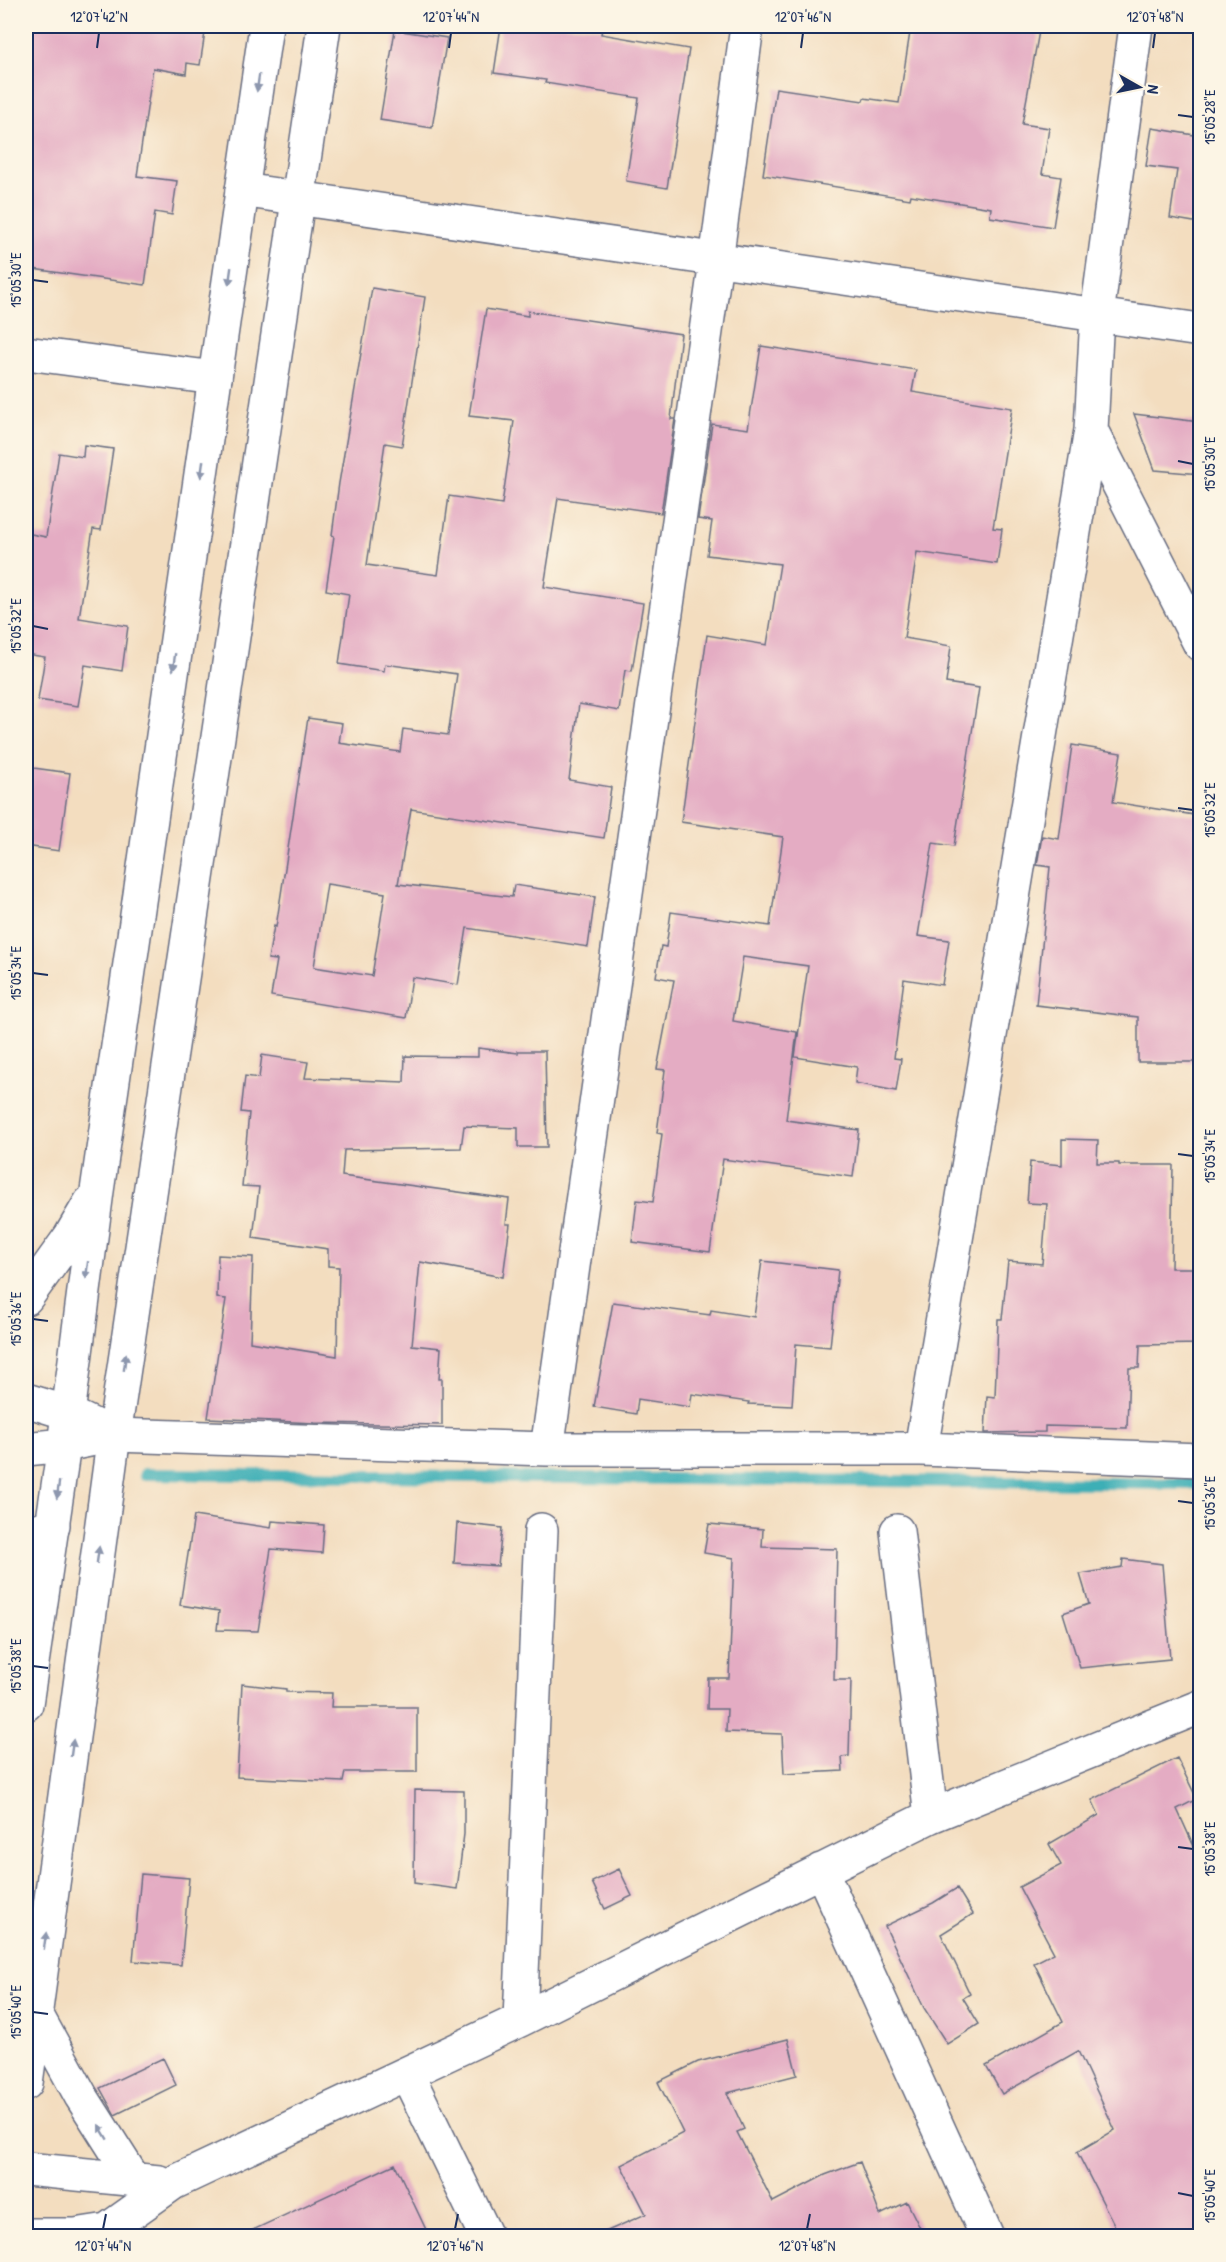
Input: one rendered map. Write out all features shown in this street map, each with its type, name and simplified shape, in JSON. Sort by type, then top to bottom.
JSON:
[{"type":"street","points":[[26,1704],[39,1530],[64,1445],[97,1191],[266,26]]},
{"type":"street","points":[[26,2082],[114,1435],[324,26]]},
{"type":"street","points":[[547,1449],[716,261],[747,26]]},
{"type":"street","points":[[921,1449],[1091,430],[1097,315],[1136,26]]},
{"type":"street","points":[[242,190],[1200,330]]},
{"type":"street","points":[[26,353],[215,378]]},
{"type":"street","points":[[1091,430],[1200,644]]},
{"type":"street","points":[[26,1298],[70,1237],[97,1191]]},
{"type":"street","points":[[26,1400],[68,1413],[114,1435]]},
{"type":"street","points":[[26,1449],[64,1445],[114,1435],[547,1449],[921,1449],[1200,1460]]},
{"type":"street","points":[[520,2020],[541,1530]]},
{"type":"street","points":[[897,1530],[931,1816]]},
{"type":"street","points":[[26,2235],[104,2233],[173,2183],[520,2020],[931,1816],[1200,1707]]},
{"type":"street","points":[[821,1869],[987,2236]]},
{"type":"street","points":[[36,2014],[87,2105],[135,2181]]},
{"type":"street","points":[[407,2074],[486,2236]]},
{"type":"street","points":[[26,2169],[173,2183]]},
{"type":"building","points":[[26,26],[206,26],[200,65],[187,63],[186,74],[153,68],[137,176],[177,181],[172,215],[155,212],[145,285],[26,268]]},
{"type":"building","points":[[501,26],[578,26],[602,29],[601,34],[689,49],[667,188],[626,181],[639,98],[545,83],[546,80],[494,73]]},
{"type":"building","points":[[911,26],[1040,26],[1022,124],[1049,128],[1042,174],[1061,177],[1053,227],[990,217],[991,208],[911,195],[910,199],[763,175],[776,88],[863,101],[864,98],[899,103]]},
{"type":"building","points":[[395,30],[447,38],[432,128],[380,120]]},
{"type":"building","points":[[1152,128],[1200,136],[1200,223],[1170,218],[1177,170],[1146,166]]},
{"type":"building","points":[[372,288],[425,297],[402,446],[385,443],[367,565],[438,575],[449,496],[502,504],[514,421],[469,416],[486,309],[528,316],[528,311],[681,334],[671,419],[675,419],[661,513],[558,498],[544,587],[643,603],[632,671],[625,670],[619,711],[579,704],[569,780],[611,787],[604,838],[411,809],[398,884],[512,897],[514,885],[595,897],[588,947],[467,928],[458,985],[412,977],[406,1018],[271,996],[277,960],[268,959],[274,926],[276,927],[308,718],[342,723],[339,743],[400,752],[403,729],[448,735],[457,674],[385,664],[384,671],[339,664],[349,594],[326,590],[339,483]],"holes":[[[327,884],[385,893],[372,976],[314,967]]]},
{"type":"building","points":[[761,346],[916,370],[912,392],[1012,408],[993,528],[1002,529],[997,564],[917,552],[904,638],[951,646],[946,683],[979,688],[954,846],[933,843],[918,936],[949,940],[942,985],[904,979],[894,1058],[901,1059],[896,1091],[855,1083],[857,1067],[795,1057],[808,966],[743,957],[733,1021],[797,1032],[786,1120],[859,1130],[853,1177],[723,1159],[710,1252],[632,1242],[637,1200],[653,1202],[662,1134],[657,1133],[665,1070],[657,1069],[674,980],[656,977],[661,946],[666,947],[671,912],[770,926],[783,837],[681,822],[707,635],[767,645],[780,564],[707,555],[712,521],[698,519],[712,424],[748,429]]},
{"type":"building","points":[[1134,414],[1200,422],[1200,474],[1155,470]]},
{"type":"building","points":[[84,445],[113,449],[101,530],[93,529],[79,618],[128,626],[122,671],[85,665],[78,706],[38,700],[45,657],[26,654],[26,533],[46,537],[59,453],[83,457]]},
{"type":"building","points":[[1072,745],[1121,753],[1113,802],[1200,816],[1200,1062],[1138,1062],[1138,1017],[1036,1005],[1050,867],[1037,865],[1042,836],[1059,839]]},
{"type":"building","points":[[26,767],[70,773],[59,851],[26,846]]},
{"type":"building","points":[[478,1048],[518,1053],[518,1051],[545,1051],[547,1147],[518,1147],[518,1128],[464,1126],[461,1148],[344,1150],[342,1176],[509,1199],[506,1224],[510,1224],[503,1277],[420,1262],[412,1345],[441,1348],[439,1379],[442,1379],[442,1425],[208,1418],[226,1299],[217,1298],[218,1255],[253,1257],[250,1342],[337,1356],[339,1267],[328,1266],[328,1249],[253,1238],[259,1187],[242,1186],[249,1113],[241,1112],[245,1076],[259,1078],[262,1055],[308,1062],[305,1078],[404,1082],[405,1056],[478,1057]]},
{"type":"building","points":[[1062,1139],[1098,1140],[1097,1163],[1173,1165],[1171,1268],[1200,1268],[1200,1344],[1140,1345],[1139,1368],[1129,1368],[1127,1428],[1045,1426],[1045,1432],[985,1433],[987,1396],[995,1397],[998,1319],[1002,1319],[1008,1261],[1042,1264],[1047,1204],[1027,1203],[1030,1162],[1062,1165]]},
{"type":"building","points":[[762,1261],[838,1270],[830,1347],[796,1344],[792,1406],[748,1404],[749,1402],[692,1394],[690,1407],[638,1399],[636,1414],[594,1407],[613,1302],[710,1315],[711,1310],[754,1317]]},
{"type":"building","points":[[194,1516],[271,1528],[272,1521],[324,1525],[322,1553],[271,1549],[258,1631],[217,1630],[219,1611],[180,1605]]},
{"type":"building","points":[[457,1523],[502,1528],[498,1566],[454,1563]]},
{"type":"building","points":[[709,1524],[763,1529],[762,1547],[837,1549],[834,1680],[851,1680],[849,1756],[842,1757],[843,1771],[784,1774],[782,1734],[726,1732],[727,1709],[707,1709],[708,1678],[729,1678],[734,1558],[704,1553]]},
{"type":"building","points":[[1123,1559],[1162,1564],[1170,1659],[1080,1668],[1063,1613],[1089,1604],[1080,1574],[1122,1567]]},
{"type":"building","points":[[242,1684],[286,1689],[286,1692],[332,1693],[331,1707],[417,1707],[417,1772],[345,1772],[343,1782],[237,1777]]},
{"type":"building","points":[[1177,1758],[1197,1799],[1177,1809],[1200,1860],[1200,2236],[1120,2236],[1077,2152],[1115,2130],[1078,2051],[1002,2094],[986,2066],[1063,2022],[1034,1963],[1054,1953],[1019,1887],[1061,1865],[1049,1844],[1099,1815],[1092,1800]]},
{"type":"building","points":[[415,1790],[464,1791],[464,1834],[457,1889],[414,1883]]},
{"type":"building","points":[[619,1869],[632,1896],[605,1909],[592,1882]]},
{"type":"building","points":[[141,1874],[189,1878],[181,1965],[133,1961]]},
{"type":"building","points":[[957,1888],[973,1914],[941,1934],[970,1994],[963,1998],[979,2024],[947,2044],[924,2008],[885,1926],[933,1903]]},
{"type":"building","points":[[788,2039],[797,2075],[727,2093],[744,2129],[737,2132],[773,2202],[825,2175],[860,2162],[880,2215],[907,2202],[924,2236],[596,2236],[646,2214],[621,2165],[683,2133],[658,2082],[698,2062]]},
{"type":"building","points":[[163,2058],[176,2085],[115,2115],[100,2088]]},
{"type":"building","points":[[395,2164],[429,2236],[240,2236]]},
{"type":"waterway","points":[[145,1474],[1200,1484]]}]
